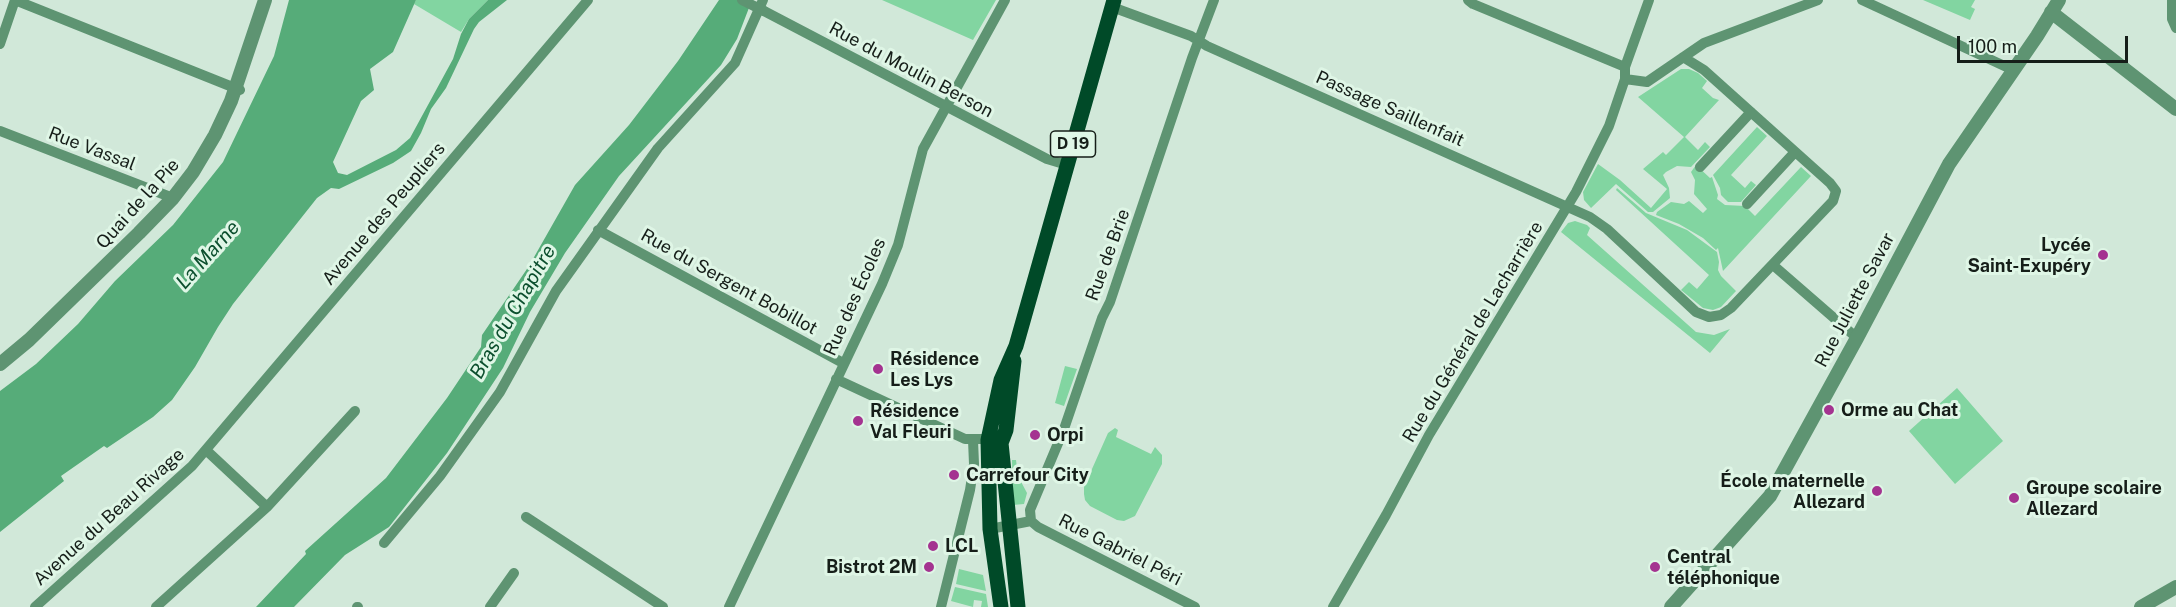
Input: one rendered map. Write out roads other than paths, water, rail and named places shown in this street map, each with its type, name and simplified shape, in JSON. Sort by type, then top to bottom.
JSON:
[{"type":"main road","name":"D 19","points":[[1001,607],[990,529],[988,441],[1001,380],[1016,346],[1113,4]]},
{"type":"main road","name":"D 19","points":[[988,441],[1010,524],[1018,607]]},
{"type":"street","points":[[0,44],[15,0],[238,90]]},
{"type":"street","name":"Quai de la Pie","points":[[0,364],[55,316],[173,198],[193,172],[238,90],[265,0]]},
{"type":"street","name":"Avenue des Peupliers","points":[[206,450],[588,0]]},
{"type":"street","name":"Rue du Moulin Berson","points":[[742,0],[763,5],[946,107],[1047,159],[1067,165]]},
{"type":"street","name":"Rue des Écoles","points":[[729,607],[889,267],[898,245],[923,149],[1005,0]]},
{"type":"street","name":"Rue de Brie","points":[[1031,520],[1030,510],[1064,429],[1214,0]]},
{"type":"street","points":[[1468,0],[1625,67]]},
{"type":"street","name":"Rue du Général de Lacharrière","points":[[1333,607],[1429,435],[1568,206],[1609,126],[1625,79],[1625,67],[1649,0]]},
{"type":"street","points":[[1625,79],[1647,82],[1704,43],[1818,0]]},
{"type":"street","points":[[1862,0],[2013,70]]},
{"type":"street","name":"Rue Juliette Savar","points":[[1671,607],[1770,496],[1949,164],[2059,0]]},
{"type":"street","points":[[2172,0],[2172,19],[2176,28]]},
{"type":"street","name":"Passage Saillenfait","points":[[1113,4],[1191,36],[1199,42],[1590,217],[1607,229],[1702,316],[1721,315],[1731,308],[1773,265]]},
{"type":"street","points":[[384,543],[445,470],[500,392],[556,291],[598,230],[658,148],[735,63],[763,5]]},
{"type":"street","points":[[2051,12],[2176,109]]},
{"type":"street","points":[[1683,57],[1704,70],[1830,183],[1836,191],[1833,201],[1773,265],[1857,338]]},
{"type":"street","points":[[1700,167],[1751,112]]},
{"type":"street","name":"Rue Vassal","points":[[0,131],[173,198]]},
{"type":"street","points":[[1747,204],[1795,152]]},
{"type":"street","name":"Rue du Sergent Bobillot","points":[[598,230],[843,363]]},
{"type":"street","points":[[836,379],[962,438],[988,441],[974,464],[970,490],[941,607]]},
{"type":"street","points":[[156,607],[267,507],[355,411]]},
{"type":"street","points":[[206,450],[267,507]]},
{"type":"street","name":"Avenue du Beau Rivage","points":[[34,607],[192,466],[206,450]]},
{"type":"street","points":[[526,517],[663,607]]},
{"type":"street","points":[[990,529],[1031,520]]},
{"type":"street","name":"Rue Gabriel Péri","points":[[1031,520],[1038,526],[1195,607]]},
{"type":"street","points":[[490,607],[514,573]]},
{"type":"street","points":[[2141,607],[2176,587]]},
{"type":"water","name":"La Marne","points":[[289,0],[416,0],[393,52],[370,69],[374,90],[361,101],[333,162],[338,173],[347,175],[396,150],[410,138],[453,59],[461,34],[469,19],[488,0],[507,0],[479,22],[474,29],[446,88],[431,109],[411,151],[393,163],[339,189],[331,188],[317,198],[233,304],[172,400],[153,417],[107,448],[104,446],[61,476],[64,481],[0,532],[0,391],[36,364],[78,324],[115,281],[173,225],[223,162],[274,56]]},
{"type":"water","name":"Bras du Chapitre","points":[[719,0],[752,0],[737,39],[721,65],[619,176],[565,253],[530,312],[503,368],[447,453],[389,527],[345,555],[294,607],[256,607],[306,554],[305,551],[386,478],[447,398],[481,347],[482,335],[529,266],[575,185],[629,125],[678,61]]},
{"type":"place","name":"Lycée Saint-Exupéry","points":[[2103,255]]},
{"type":"place","name":"Résidence Les Lys","points":[[878,369]]},
{"type":"place","name":"Orme au Chat","points":[[1829,410]]},
{"type":"place","name":"Résidence Val Fleuri","points":[[858,421]]},
{"type":"place","name":"Orpi","points":[[1035,435]]},
{"type":"place","name":"Carrefour City","points":[[954,475]]},
{"type":"place","name":"École maternelle Allezard","points":[[1877,491]]},
{"type":"place","name":"Groupe scolaire Allezard","points":[[2014,498]]},
{"type":"place","name":"LCL","points":[[933,546]]},
{"type":"place","name":"Bistrot 2M","points":[[929,567]]},
{"type":"place","name":"Central téléphonique","points":[[1655,567]]}]
